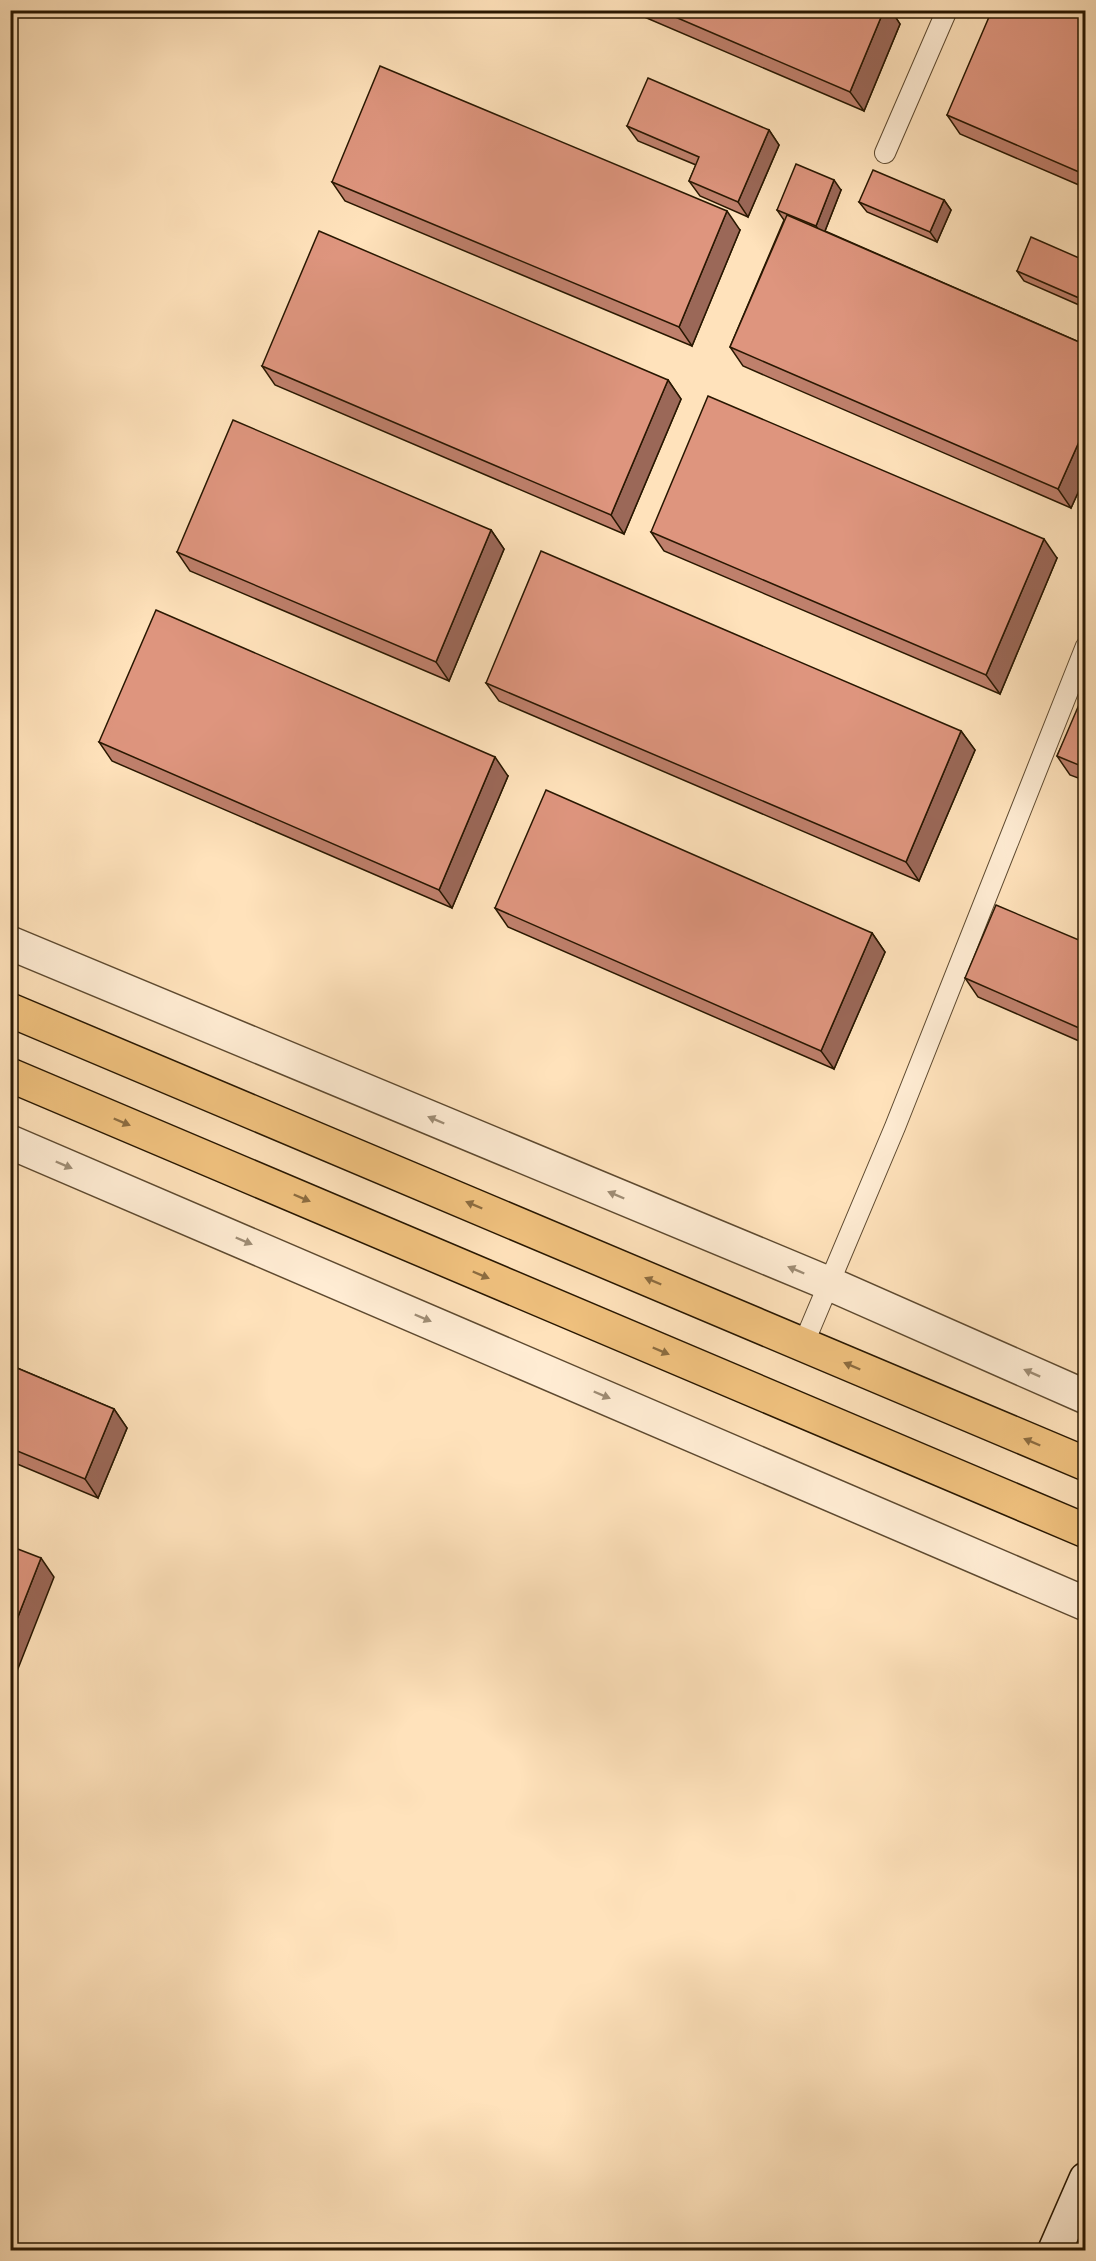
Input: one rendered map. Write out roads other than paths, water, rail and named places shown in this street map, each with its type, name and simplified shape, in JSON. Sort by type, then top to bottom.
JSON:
[{"type":"highway","points":[[10,1010],[1086,1464]]},
{"type":"highway","points":[[10,1075],[1086,1531]]},
{"type":"street","points":[[10,943],[830,1284],[1086,1397]]},
{"type":"street","points":[[10,1142],[1086,1604]]},
{"type":"street","points":[[1055,2250],[1086,2179]]},
{"type":"lane","points":[[885,153],[947,10]]},
{"type":"lane","points":[[803,1345],[895,1127],[1086,646]]}]
